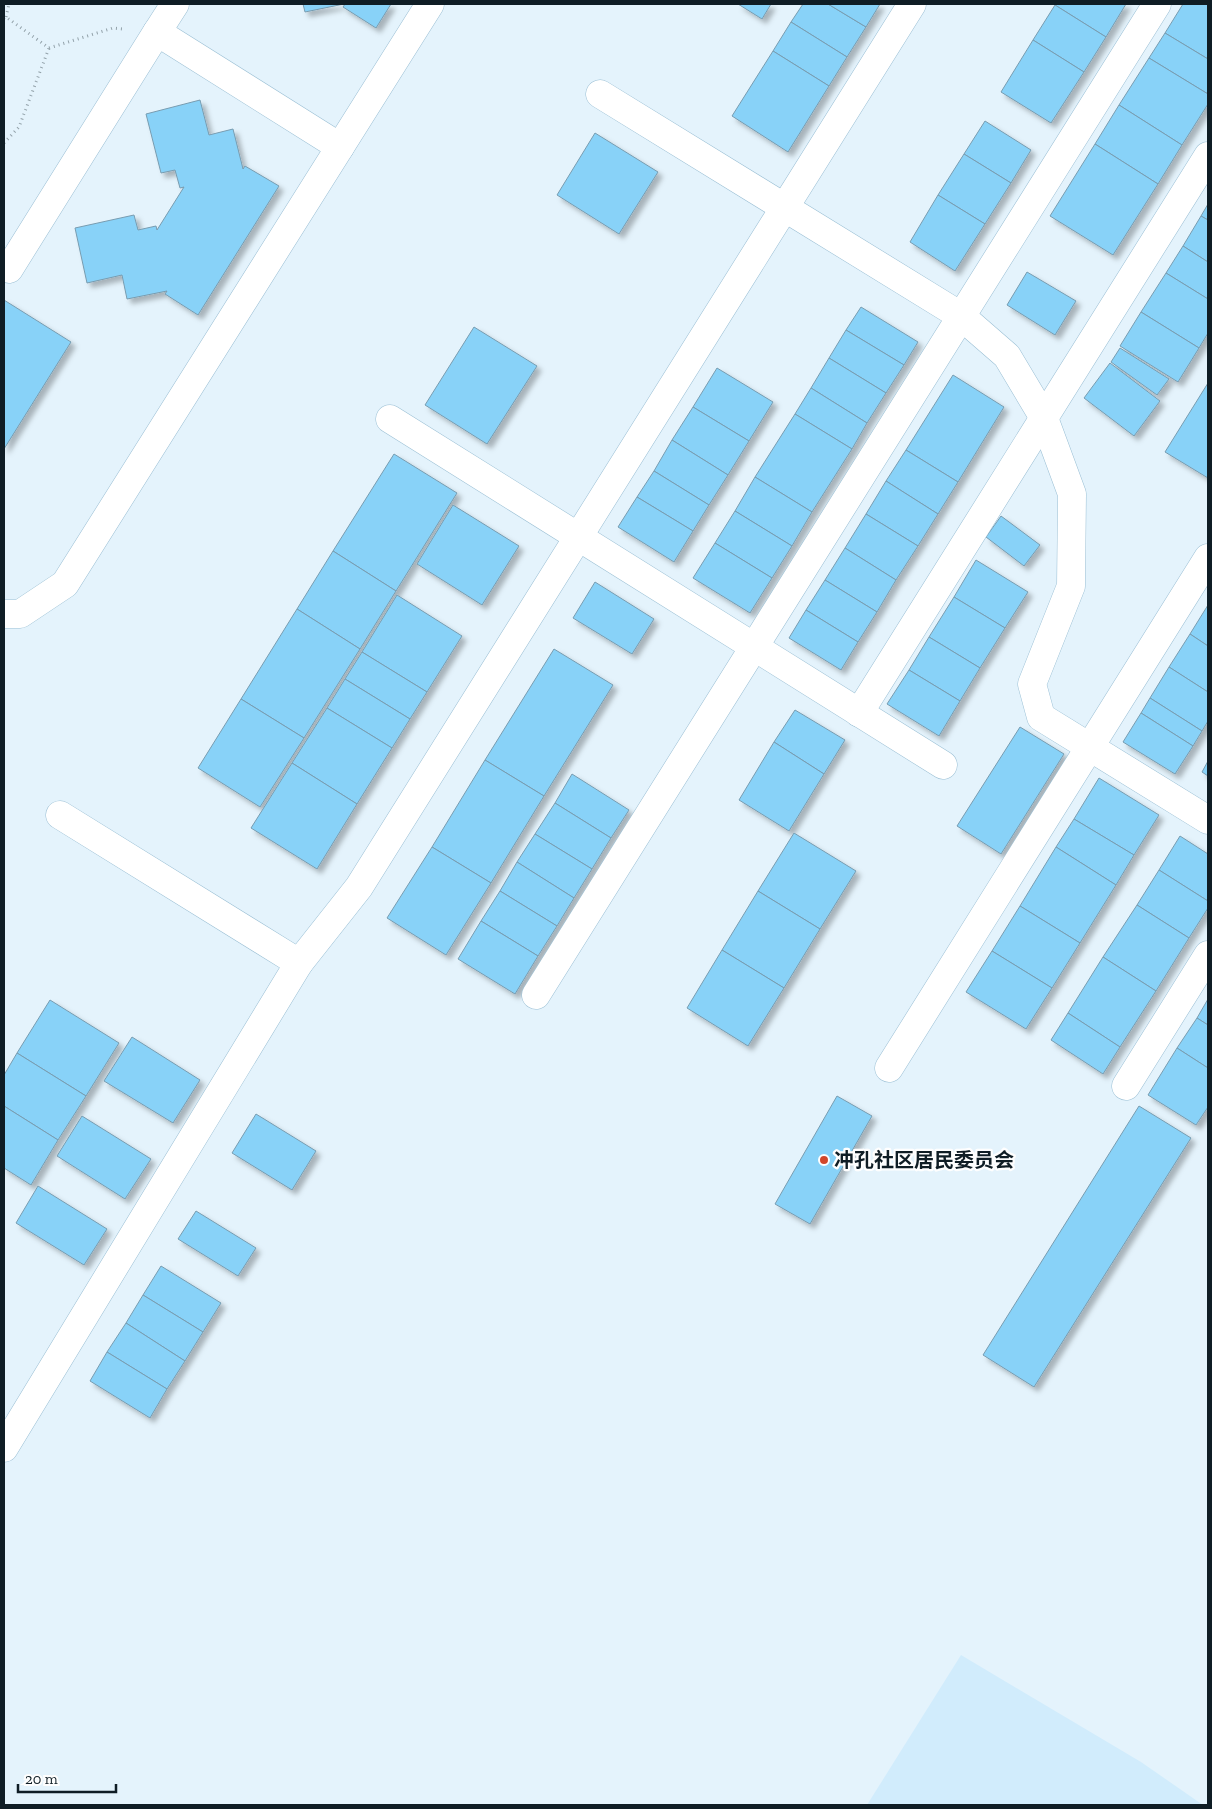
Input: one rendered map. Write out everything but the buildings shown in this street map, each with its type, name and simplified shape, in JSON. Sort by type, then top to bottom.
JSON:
[{"type":"lane","points":[[4,265],[9,268],[175,4]]},
{"type":"lane","points":[[4,614],[20,614],[65,584],[430,4]]},
{"type":"lane","points":[[4,1448],[299,963],[359,887],[912,4]]},
{"type":"lane","points":[[536,995],[1157,4]]},
{"type":"lane","points":[[157,32],[340,147]]},
{"type":"lane","points":[[600,94],[962,316],[1007,356],[1044,418],[1072,494],[1071,586],[1032,684],[1041,718],[1208,820]]},
{"type":"lane","points":[[859,713],[1208,156]]},
{"type":"lane","points":[[390,419],[943,765]]},
{"type":"lane","points":[[889,1068],[1208,558]]},
{"type":"lane","points":[[60,816],[299,963]]},
{"type":"lane","points":[[1126,1086],[1208,955]]},
{"type":"path","points":[[9,4],[5,18],[49,48]]},
{"type":"path","points":[[49,48],[113,28],[157,32]]},
{"type":"path","points":[[4,143],[19,127],[49,48]]},
{"type":"shaded area","points":[[961,1655],[1141,1762],[1203,1805],[867,1805]]},
{"type":"place","name":"冲孔社区居民委员会","points":[[824,1160]]}]
